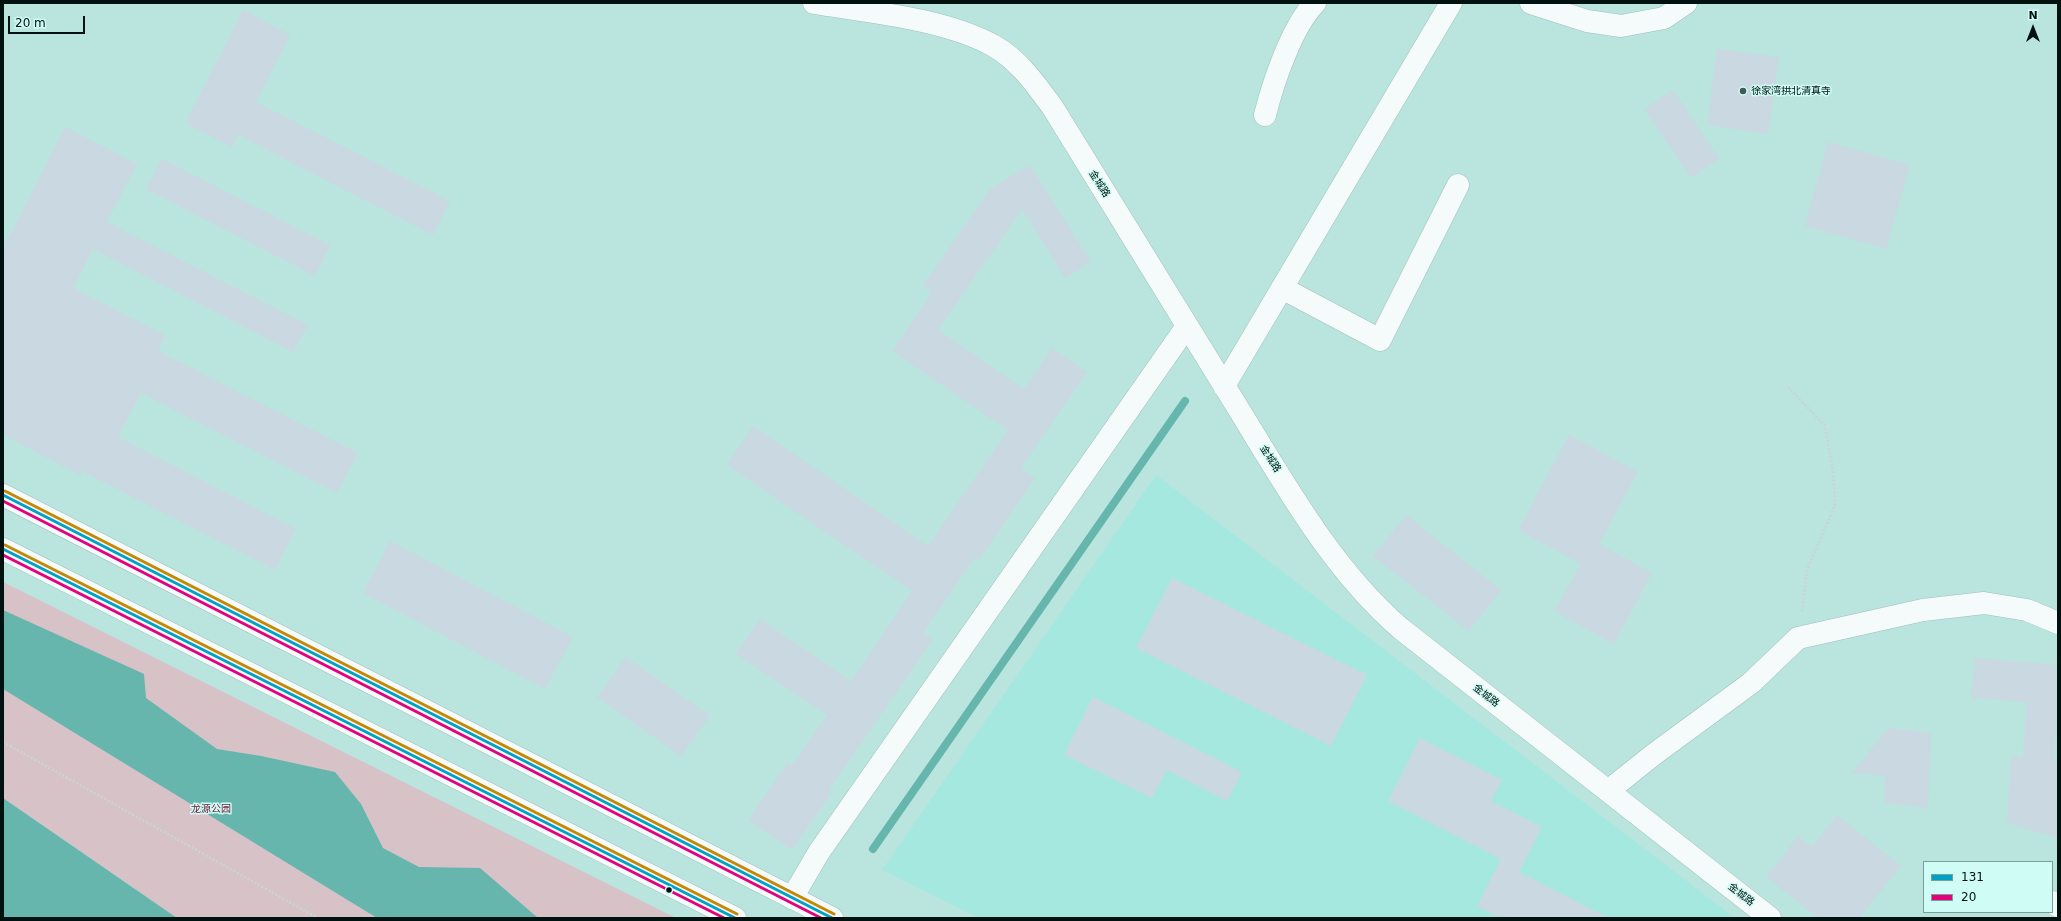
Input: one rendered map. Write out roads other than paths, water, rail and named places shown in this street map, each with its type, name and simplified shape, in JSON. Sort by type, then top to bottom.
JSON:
[{"type":"street","name":"金城路","points":[[814,3],[892,16],[960,32],[995,46],[1016,63],[1037,85],[1052,108],[1279,474],[1333,554],[1378,609],[1770,918]]},
{"type":"street","points":[[1264,115],[1276,76],[1306,12],[1315,3]]},
{"type":"street","points":[[1224,386],[1451,3]]},
{"type":"street","points":[[1531,3],[1586,21],[1621,26],[1664,18],[1686,3]]},
{"type":"street","points":[[1282,288],[1380,340],[1458,184]]},
{"type":"street","points":[[792,898],[819,852],[1187,326]]},
{"type":"street","points":[[3,495],[832,918]]},
{"type":"street","points":[[3,549],[735,918]]},
{"type":"street","points":[[1608,791],[1653,754],[1751,683],[1798,638],[1923,610],[1984,603],[2027,610],[2058,623]]},
{"type":"waterway","points":[[873,849],[1185,401]]},
{"type":"place","name":"徐家湾拱北清真寺","points":[[1743,91]]},
{"type":"park label","name":"龙源公园","points":[[211,809]]}]
